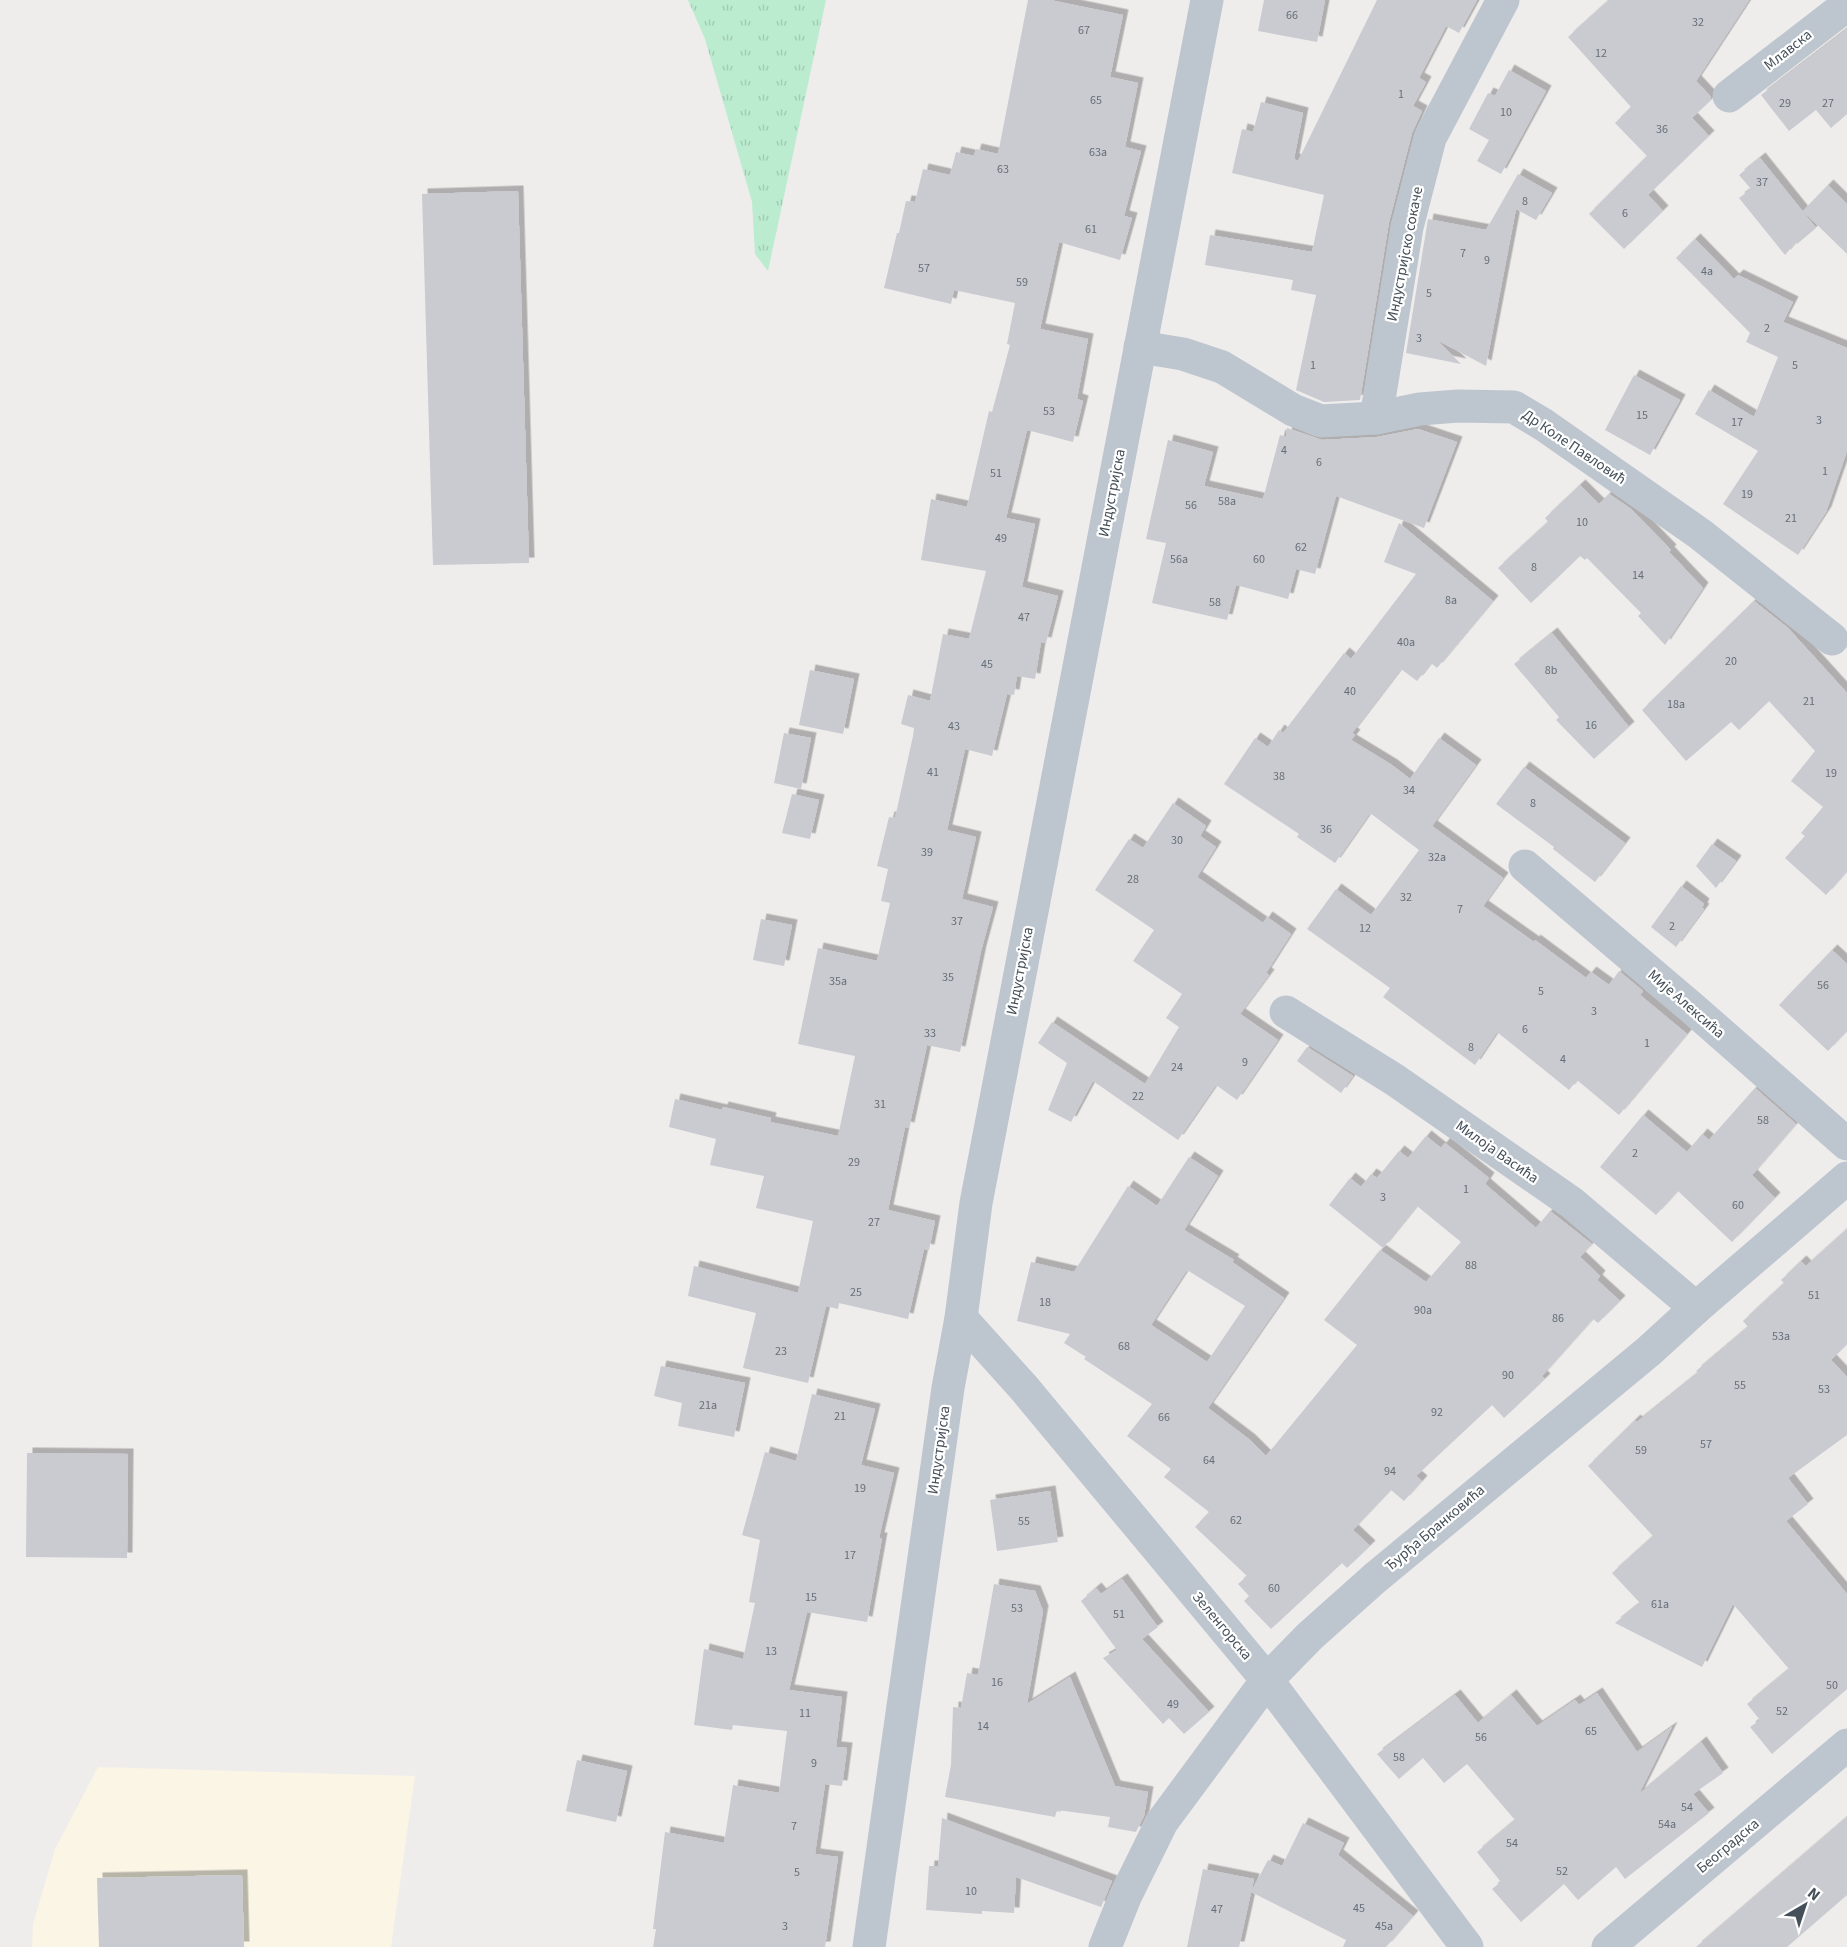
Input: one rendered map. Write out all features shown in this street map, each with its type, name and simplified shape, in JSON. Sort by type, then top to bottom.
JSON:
[{"type":"street","name":"Индустријска","points":[[869,1947],[976,1203],[1207,0]]},
{"type":"street","name":"Индустријско сокаче","points":[[1376,418],[1407,227],[1430,138],[1503,0]]},
{"type":"street","name":"Млавска","points":[[1729,96],[1847,4]]},
{"type":"street","name":"Др Коле Павловић","points":[[1140,347],[1183,354],[1222,367],[1293,410],[1321,421],[1376,418],[1420,409],[1458,406],[1514,407],[1544,425],[1700,534],[1842,641]]},
{"type":"street","name":"Мије Алексића","points":[[1525,866],[1847,1144]]},
{"type":"street","name":"Милоја Васића","points":[[1286,1012],[1395,1080],[1572,1203],[1696,1308]]},
{"type":"street","name":"Ђурђа Бранковића","points":[[1106,1947],[1125,1897],[1162,1822],[1267,1680],[1310,1636],[1375,1578],[1649,1351],[1847,1178]]},
{"type":"street","name":"Зеленгорска","points":[[961,1318],[1024,1388],[1267,1680],[1467,1947]]},
{"type":"street","name":"Београдска","points":[[1608,1947],[1847,1745]]},
{"type":"shaded area","points":[[98,1767],[415,1776],[391,1947],[32,1947],[33,1924],[55,1849]]},
{"type":"green space","points":[[688,0],[826,0],[768,271],[755,254],[752,202],[705,39]]},
{"type":"building","points":[[1028,0],[1050,0],[1123,15],[1110,77],[1138,83],[1125,147],[1141,151],[1124,216],[1132,218],[1120,260],[1059,242],[1040,329],[1088,339],[1077,399],[1083,401],[1073,442],[1027,430],[1006,518],[1035,524],[1022,587],[1058,596],[1046,643],[1041,642],[1035,679],[1017,676],[1014,695],[1007,694],[992,756],[965,749],[947,830],[976,837],[962,899],[993,907],[981,951],[960,1052],[927,1045],[909,1128],[905,1127],[888,1210],[935,1221],[929,1250],[924,1249],[908,1319],[839,1303],[838,1309],[826,1306],[808,1383],[743,1368],[756,1313],[688,1296],[694,1266],[798,1293],[813,1221],[756,1208],[764,1176],[710,1165],[716,1139],[669,1127],[675,1099],[722,1110],[723,1107],[771,1118],[770,1122],[838,1136],[855,1056],[798,1044],[818,948],[877,961],[890,903],[881,901],[888,869],[877,866],[889,817],[895,818],[913,736],[914,728],[901,724],[908,695],[930,701],[943,634],[969,639],[986,571],[921,560],[931,499],[967,507],[989,411],[992,412],[1010,345],[1007,344],[1015,303],[954,290],[951,304],[884,288],[906,201],[915,202],[923,169],[950,175],[956,152],[974,156],[976,149],[998,154]]},
{"type":"building","points":[[1264,0],[1325,0],[1317,42],[1258,31]]},
{"type":"building","points":[[1377,0],[1477,0],[1459,33],[1446,26],[1419,78],[1426,82],[1413,106],[1422,111],[1412,133],[1389,222],[1360,400],[1324,402],[1296,390],[1316,295],[1291,290],[1293,280],[1205,265],[1210,235],[1312,252],[1324,195],[1232,173],[1242,129],[1253,132],[1261,102],[1303,113],[1294,159],[1298,161]]},
{"type":"building","points":[[1609,0],[1749,0],[1696,81],[1711,97],[1711,100],[1692,118],[1709,136],[1648,195],[1663,211],[1624,249],[1589,214],[1647,156],[1615,123],[1631,107],[1568,37]]},
{"type":"building","points":[[1847,29],[1847,114],[1831,128],[1816,110],[1789,131],[1761,95]]},
{"type":"building","points":[[1509,70],[1546,91],[1501,174],[1477,161],[1489,140],[1469,129],[1488,93],[1495,96]]},
{"type":"building","points":[[1760,158],[1816,228],[1797,244],[1796,242],[1785,255],[1739,198],[1751,189],[1739,175]]},
{"type":"building","points":[[1518,174],[1552,193],[1536,220],[1516,209],[1486,366],[1437,340],[1461,364],[1406,353],[1428,219],[1486,230]]},
{"type":"building","points":[[1828,185],[1847,204],[1847,254],[1803,211]]},
{"type":"building","points":[[518,191],[529,563],[433,565],[422,194]]},
{"type":"building","points":[[1695,239],[1734,279],[1738,275],[1793,302],[1783,322],[1847,348],[1847,451],[1826,512],[1798,555],[1723,504],[1758,451],[1695,414],[1709,390],[1754,417],[1778,357],[1746,342],[1750,333],[1676,258]]},
{"type":"building","points":[[1634,375],[1680,400],[1650,455],[1605,430]]},
{"type":"building","points":[[1287,428],[1322,440],[1377,437],[1418,429],[1457,442],[1424,528],[1336,496],[1315,574],[1296,569],[1288,599],[1236,585],[1227,620],[1152,603],[1166,543],[1146,539],[1168,440],[1213,452],[1204,486],[1263,499],[1280,435],[1286,437]]},
{"type":"building","points":[[1580,485],[1599,504],[1609,494],[1631,509],[1671,550],[1669,552],[1703,588],[1665,645],[1638,616],[1641,613],[1587,558],[1585,560],[1580,556],[1531,603],[1498,568],[1548,522],[1545,518]]},
{"type":"building","points":[[1399,523],[1493,601],[1437,668],[1431,663],[1417,681],[1401,669],[1352,733],[1355,735],[1351,740],[1410,779],[1439,738],[1476,765],[1432,826],[1503,878],[1483,906],[1534,942],[1535,940],[1586,978],[1591,972],[1609,985],[1619,971],[1643,991],[1640,995],[1687,1034],[1619,1115],[1577,1080],[1569,1090],[1497,1032],[1475,1065],[1383,997],[1390,988],[1307,929],[1336,889],[1371,915],[1419,850],[1370,813],[1335,863],[1297,837],[1299,834],[1224,784],[1255,738],[1268,747],[1279,730],[1283,733],[1344,653],[1351,659],[1416,574],[1384,562]]},
{"type":"building","points":[[1754,601],[1788,628],[1847,693],[1847,871],[1826,895],[1785,858],[1805,836],[1801,833],[1823,807],[1791,781],[1815,751],[1769,701],[1739,730],[1731,722],[1686,761],[1642,710]]},
{"type":"building","points":[[1552,633],[1629,727],[1594,759],[1556,720],[1559,717],[1514,664]]},
{"type":"building","points":[[810,670],[854,679],[843,734],[799,725]]},
{"type":"building","points":[[784,733],[811,738],[801,789],[774,783]]},
{"type":"building","points":[[1524,767],[1625,843],[1595,882],[1553,849],[1554,847],[1496,804]]},
{"type":"building","points":[[792,794],[819,800],[810,839],[782,833]]},
{"type":"building","points":[[1173,803],[1206,826],[1200,836],[1216,847],[1197,877],[1263,923],[1267,917],[1291,934],[1266,973],[1269,975],[1240,1014],[1278,1040],[1237,1100],[1216,1085],[1178,1140],[1093,1081],[1071,1122],[1048,1110],[1067,1063],[1038,1043],[1052,1022],[1145,1084],[1179,1027],[1166,1018],[1182,994],[1133,961],[1154,930],[1095,890],[1129,839],[1143,848]]},
{"type":"building","points":[[1712,844],[1736,861],[1716,888],[1696,866]]},
{"type":"building","points":[[1681,886],[1704,904],[1702,908],[1704,909],[1676,947],[1651,927]]},
{"type":"building","points":[[761,919],[792,925],[784,966],[753,960]]},
{"type":"building","points":[[1832,950],[1847,964],[1847,1031],[1828,1051],[1779,1005]]},
{"type":"building","points":[[1307,1047],[1353,1076],[1341,1093],[1297,1061]]},
{"type":"building","points":[[1755,1088],[1796,1124],[1752,1175],[1775,1198],[1732,1242],[1678,1191],[1656,1215],[1600,1167],[1643,1115],[1687,1152],[1702,1134],[1709,1140]]},
{"type":"building","points":[[1426,1136],[1441,1148],[1445,1143],[1489,1178],[1485,1184],[1536,1228],[1550,1211],[1592,1244],[1580,1257],[1600,1276],[1597,1280],[1620,1301],[1598,1323],[1593,1319],[1542,1376],[1545,1379],[1504,1418],[1492,1405],[1416,1476],[1422,1481],[1404,1501],[1391,1490],[1353,1530],[1370,1546],[1347,1568],[1342,1563],[1271,1629],[1244,1601],[1249,1596],[1238,1584],[1247,1576],[1195,1527],[1209,1512],[1164,1477],[1171,1469],[1127,1436],[1152,1404],[1064,1343],[1070,1334],[1017,1321],[1031,1262],[1074,1272],[1128,1186],[1157,1206],[1189,1157],[1218,1176],[1184,1230],[1234,1260],[1232,1262],[1284,1298],[1208,1408],[1250,1440],[1266,1456],[1357,1345],[1324,1320],[1380,1250],[1426,1282],[1461,1242],[1417,1206],[1383,1248],[1329,1205],[1350,1178],[1361,1187],[1371,1174],[1377,1178],[1399,1151],[1408,1158]],"holes":[[[1187,1270],[1245,1306],[1207,1362],[1151,1325]]]},
{"type":"building","points":[[1847,1229],[1847,1344],[1831,1360],[1847,1377],[1847,1435],[1788,1478],[1808,1504],[1786,1521],[1847,1594],[1847,1689],[1772,1754],[1750,1727],[1760,1720],[1747,1704],[1789,1669],[1733,1604],[1702,1667],[1615,1623],[1640,1603],[1612,1573],[1653,1536],[1588,1466],[1635,1420],[1637,1422],[1698,1373],[1696,1371],[1748,1327],[1743,1321],[1784,1283],[1781,1280],[1801,1261],[1806,1266]]},
{"type":"building","points":[[661,1366],[745,1383],[734,1437],[678,1426],[682,1403],[654,1396]]},
{"type":"building","points":[[812,1394],[875,1409],[861,1465],[894,1473],[879,1538],[882,1538],[867,1622],[807,1612],[789,1690],[842,1697],[836,1747],[847,1748],[842,1786],[825,1784],[815,1854],[838,1857],[825,1947],[653,1947],[656,1929],[653,1929],[665,1832],[724,1843],[733,1785],[779,1793],[787,1731],[733,1725],[732,1730],[694,1725],[704,1649],[743,1659],[755,1603],[749,1602],[760,1540],[742,1535],[765,1452],[796,1461]]},
{"type":"building","points":[[27,1453],[128,1454],[127,1558],[26,1557]]},
{"type":"building","points":[[1050,1491],[1058,1542],[997,1551],[990,1500]]},
{"type":"building","points":[[1122,1579],[1158,1627],[1142,1639],[1209,1712],[1184,1734],[1169,1718],[1163,1724],[1103,1658],[1117,1650],[1081,1601],[1096,1588],[1101,1594]]},
{"type":"building","points":[[994,1584],[1035,1591],[1043,1611],[1027,1704],[1070,1677],[1115,1786],[1148,1792],[1144,1816],[1136,1832],[1108,1827],[1110,1817],[1057,1810],[1055,1817],[945,1797],[951,1765],[953,1707],[961,1708],[967,1673],[978,1675]]},
{"type":"building","points":[[1597,1693],[1637,1752],[1672,1727],[1639,1794],[1701,1742],[1723,1773],[1693,1794],[1709,1813],[1625,1879],[1616,1867],[1578,1900],[1564,1884],[1521,1922],[1492,1889],[1501,1882],[1477,1852],[1515,1820],[1467,1764],[1444,1783],[1423,1758],[1399,1779],[1377,1754],[1455,1695],[1478,1723],[1511,1695],[1537,1726],[1575,1700],[1579,1705]]},
{"type":"building","points":[[577,1760],[627,1771],[616,1822],[566,1811]]},
{"type":"building","points":[[1847,1817],[1847,1895],[1787,1947],[1696,1947]]},
{"type":"building","points":[[942,1818],[1112,1881],[1101,1907],[1016,1877],[1014,1913],[982,1911],[982,1914],[926,1910],[929,1866],[938,1866]]},
{"type":"building","points":[[1303,1823],[1344,1843],[1338,1855],[1413,1916],[1386,1947],[1343,1947],[1346,1940],[1251,1892],[1268,1860],[1282,1866]]},
{"type":"building","points":[[1203,1869],[1254,1879],[1239,1947],[1187,1947]]},
{"type":"building","points":[[242,1875],[244,1947],[99,1947],[97,1878]]}]
